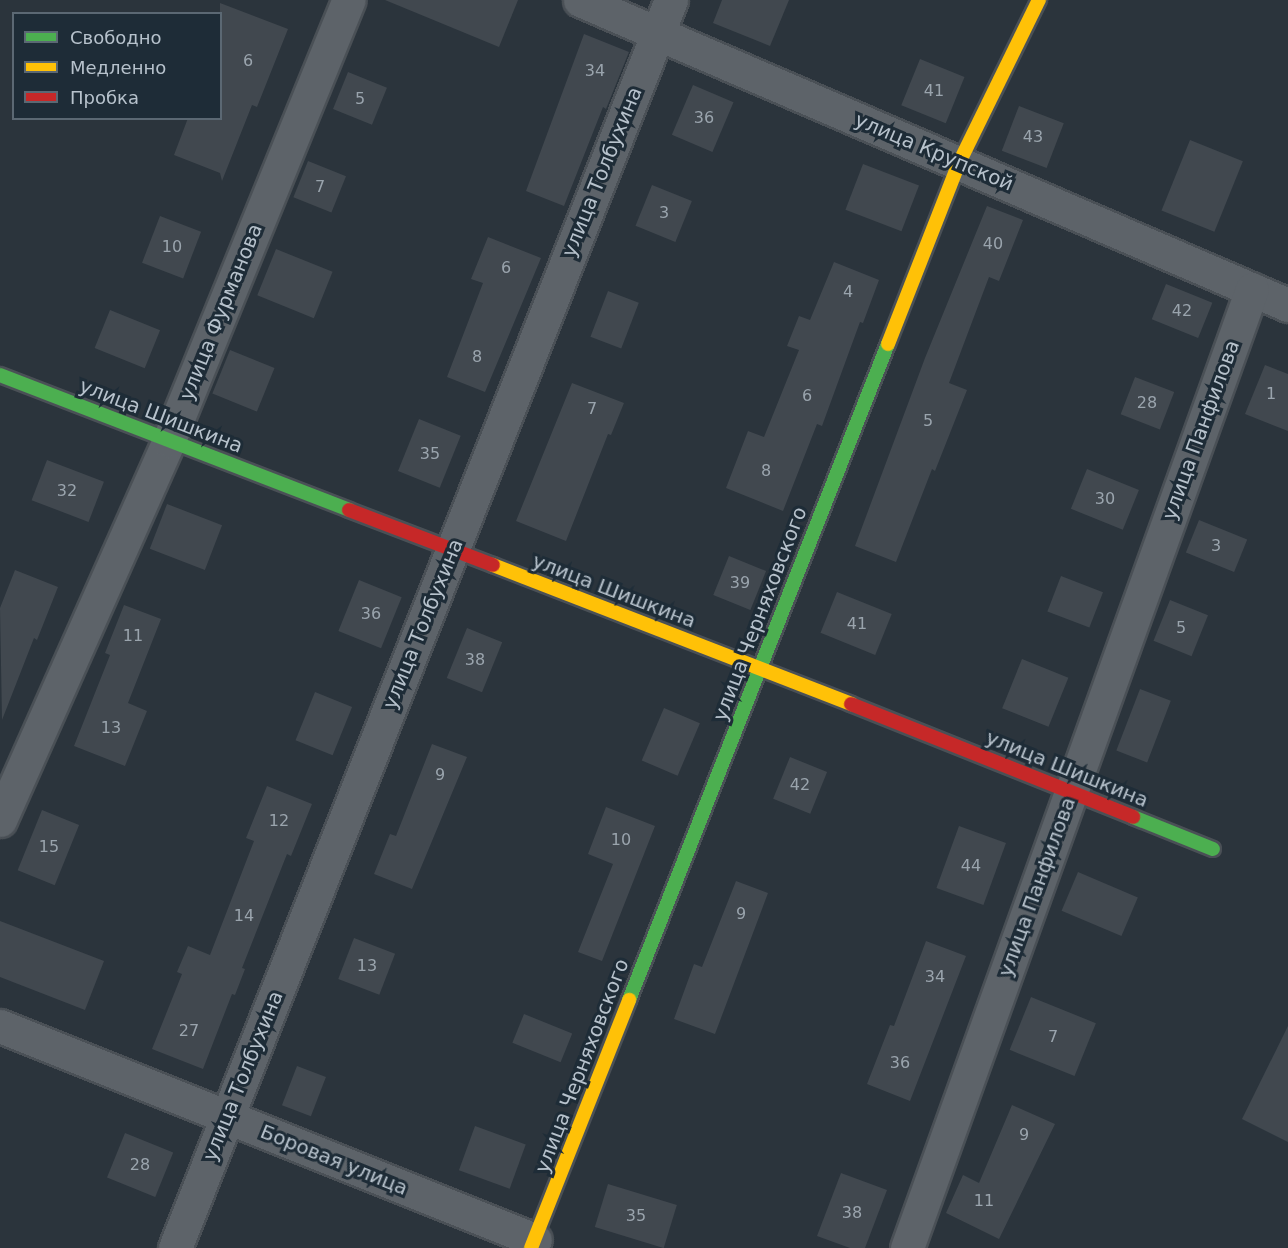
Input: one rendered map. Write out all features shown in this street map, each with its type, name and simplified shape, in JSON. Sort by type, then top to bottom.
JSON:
[{"type":"street","name":"улица Фурманова","points":[[0,820],[169,440],[349,0]]},
{"type":"street","name":"улица Крупской","points":[[580,0],[1288,305]]},
{"type":"street","name":"улица Толбухина","points":[[175,1248],[670,0]]},
{"type":"street","name":"улица Черняховского","points":[[533,1244],[959,163],[1039,0]]},
{"type":"street","name":"улица Панфилова","points":[[907,1248],[1251,289]]},
{"type":"street","name":"улица Шишкина","points":[[0,375],[760,668],[1213,849]]},
{"type":"street","name":"Боровая улица","points":[[0,1026],[533,1244]]},
{"type":"building","points":[[385,0],[518,0],[499,47]]},
{"type":"building","points":[[722,0],[789,0],[770,46],[713,23]]},
{"type":"building","points":[[220,3],[288,29],[257,107],[252,105],[222,181],[220,173],[174,155],[187,120],[222,120],[222,12],[220,12]]},
{"type":"building","points":[[584,34],[629,52],[606,109],[603,107],[564,206],[526,191]]},
{"type":"building","points":[[920,59],[965,77],[946,123],[901,105]]},
{"type":"building","points":[[348,72],[387,88],[372,125],[333,109]]},
{"type":"building","points":[[693,85],[734,102],[712,152],[672,135]]},
{"type":"building","points":[[1019,106],[1064,123],[1047,168],[1002,151]]},
{"type":"building","points":[[1190,140],[1243,161],[1214,232],[1162,210]]},
{"type":"building","points":[[308,161],[346,176],[331,213],[293,197]]},
{"type":"building","points":[[863,164],[919,186],[901,231],[845,210]]},
{"type":"building","points":[[652,185],[692,201],[675,242],[636,226]]},
{"type":"building","points":[[987,206],[1023,220],[999,281],[989,277],[949,383],[967,390],[935,471],[932,469],[896,562],[855,546],[925,358]]},
{"type":"building","points":[[160,216],[201,232],[183,278],[142,263]]},
{"type":"building","points":[[488,237],[541,258],[485,392],[447,377],[483,283],[471,279]]},
{"type":"building","points":[[276,249],[333,272],[314,318],[257,295]]},
{"type":"building","points":[[834,262],[879,280],[863,323],[860,322],[822,426],[817,424],[783,511],[726,488],[748,431],[764,437],[799,350],[787,346],[799,316],[810,320]]},
{"type":"building","points":[[1166,284],[1212,303],[1198,338],[1152,319]]},
{"type":"building","points":[[608,291],[639,303],[621,349],[590,337]]},
{"type":"building","points":[[110,310],[160,330],[145,368],[95,348]]},
{"type":"building","points":[[230,350],[275,368],[257,412],[212,394]]},
{"type":"building","points":[[1265,365],[1288,374],[1288,431],[1245,414]]},
{"type":"building","points":[[1135,377],[1174,392],[1160,429],[1121,414]]},
{"type":"building","points":[[572,383],[624,403],[611,435],[608,434],[566,541],[516,521]]},
{"type":"building","points":[[419,419],[461,436],[440,488],[398,471]]},
{"type":"building","points":[[47,460],[104,482],[89,522],[32,500]]},
{"type":"building","points":[[1087,469],[1139,490],[1123,530],[1071,509]]},
{"type":"building","points":[[167,504],[222,525],[205,570],[150,549]]},
{"type":"building","points":[[1199,520],[1247,539],[1234,572],[1186,552]]},
{"type":"building","points":[[729,556],[766,571],[750,610],[713,595]]},
{"type":"building","points":[[15,570],[58,587],[37,640],[34,638],[2,720],[0,608]]},
{"type":"building","points":[[1061,576],[1103,592],[1089,628],[1047,611]]},
{"type":"building","points":[[359,580],[402,597],[381,648],[338,631]]},
{"type":"building","points":[[837,592],[892,614],[875,655],[821,633]]},
{"type":"building","points":[[1170,600],[1208,615],[1192,656],[1154,641]]},
{"type":"building","points":[[124,605],[161,619],[128,703],[147,711],[125,766],[74,746],[110,655],[105,653]]},
{"type":"building","points":[[467,628],[502,642],[482,692],[447,678]]},
{"type":"building","points":[[1022,659],[1068,678],[1049,727],[1002,708]]},
{"type":"building","points":[[1140,689],[1171,701],[1147,762],[1116,751]]},
{"type":"building","points":[[315,692],[352,707],[333,755],[296,740]]},
{"type":"building","points":[[664,708],[700,723],[678,776],[642,760]]},
{"type":"building","points":[[432,744],[467,757],[412,889],[374,874],[390,834],[396,836]]},
{"type":"building","points":[[790,757],[827,772],[810,814],[773,799]]},
{"type":"building","points":[[267,786],[312,804],[291,856],[287,854],[242,968],[245,969],[235,995],[232,994],[203,1069],[152,1049],[182,974],[177,972],[188,946],[210,955],[254,841],[246,838]]},
{"type":"building","points":[[606,807],[655,826],[602,961],[578,952],[613,864],[588,854]]},
{"type":"building","points":[[42,810],[79,825],[55,885],[18,870]]},
{"type":"building","points":[[959,826],[1006,843],[983,905],[936,888]]},
{"type":"building","points":[[1078,872],[1138,897],[1121,936],[1062,911]]},
{"type":"building","points":[[736,881],[768,893],[715,1034],[674,1019],[694,964],[702,967]]},
{"type":"building","points":[[0,921],[104,961],[85,1010],[0,977]]},
{"type":"building","points":[[354,938],[395,954],[379,995],[338,979]]},
{"type":"building","points":[[926,941],[966,956],[910,1101],[867,1084],[890,1025],[894,1026]]},
{"type":"building","points":[[1031,997],[1096,1023],[1075,1076],[1010,1050]]},
{"type":"building","points":[[524,1014],[572,1033],[561,1062],[512,1043]]},
{"type":"building","points":[[1288,1026],[1288,1142],[1242,1119]]},
{"type":"building","points":[[297,1066],[326,1077],[311,1116],[282,1105]]},
{"type":"building","points":[[1012,1105],[1055,1124],[999,1239],[946,1213],[963,1175],[979,1183]]},
{"type":"building","points":[[475,1126],[526,1144],[510,1189],[459,1170]]},
{"type":"building","points":[[125,1133],[173,1152],[155,1197],[107,1178]]},
{"type":"building","points":[[841,1173],[887,1190],[865,1248],[850,1248],[817,1236]]},
{"type":"building","points":[[608,1184],[677,1205],[664,1248],[595,1227]]},
{"type":"traffic: fast","points":[[629,1000],[888,344]]},
{"type":"traffic: fast","points":[[0,375],[349,510]]},
{"type":"traffic: fast","points":[[1133,817],[1213,849]]},
{"type":"traffic: slow","points":[[888,344],[959,163],[1039,0]]},
{"type":"traffic: slow","points":[[493,565],[851,704]]},
{"type":"traffic: slow","points":[[531,1248],[629,1000]]},
{"type":"traffic: jam","points":[[349,510],[493,565]]},
{"type":"traffic: jam","points":[[851,704],[1133,817]]}]
